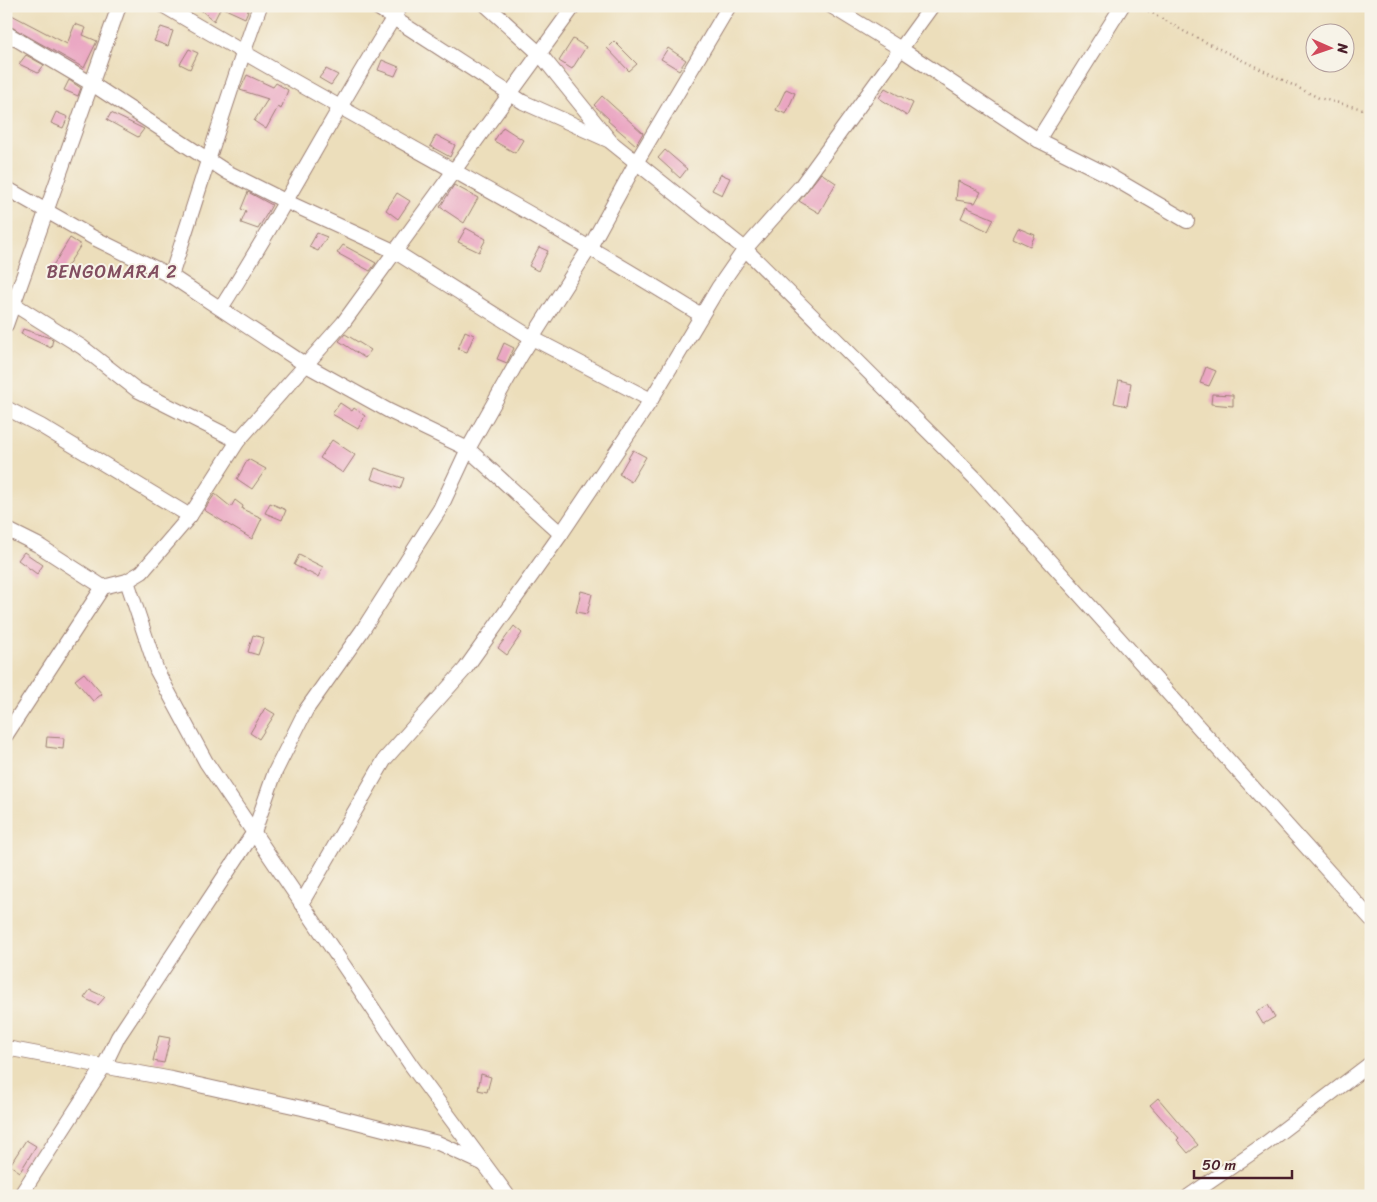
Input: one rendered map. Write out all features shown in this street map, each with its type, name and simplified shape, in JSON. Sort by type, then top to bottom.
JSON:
[{"type":"street","points":[[6,325],[10,302],[48,210],[119,6]]},
{"type":"street","points":[[164,6],[243,53],[590,247],[701,316]]},
{"type":"street","points":[[171,276],[260,6]]},
{"type":"street","points":[[375,6],[397,12],[513,93],[523,102],[611,142],[745,249],[974,477],[1371,919]]},
{"type":"street","points":[[487,6],[540,54],[611,142]]},
{"type":"street","points":[[6,735],[103,587],[127,581],[142,572],[190,516],[238,441],[343,323],[394,251],[513,93],[574,6]]},
{"type":"street","points":[[20,1196],[104,1066],[118,1037],[254,832],[275,772],[306,710],[362,631],[415,550],[440,508],[468,448],[532,338],[590,247],[637,161],[730,6]]},
{"type":"street","points":[[831,6],[901,49],[1038,140],[1108,174],[1187,221]]},
{"type":"street","points":[[301,904],[385,758],[465,669],[562,534],[651,400],[701,316],[745,249],[801,186],[932,6]]},
{"type":"street","points":[[1038,140],[1122,6]]},
{"type":"street","points":[[221,308],[259,249],[339,105],[397,12]]},
{"type":"street","points":[[6,33],[92,84],[210,160],[285,201],[394,251],[532,338],[651,400]]},
{"type":"street","points":[[6,188],[48,210],[94,238],[171,276],[306,365],[389,411],[468,448],[562,534]]},
{"type":"street","points":[[10,302],[82,347],[137,390],[238,441]]},
{"type":"street","points":[[6,408],[41,426],[190,516]]},
{"type":"street","points":[[6,529],[38,545],[103,587]]},
{"type":"street","points":[[127,581],[157,671],[206,762],[405,1057],[508,1196]]},
{"type":"street","points":[[6,1048],[104,1066],[302,1108],[429,1141],[485,1165]]},
{"type":"street","points":[[1189,1196],[1266,1143],[1371,1063]]},
{"type":"path","points":[[1140,6],[1185,32],[1319,98],[1371,111]]},
{"type":"building","points":[[196,6],[250,6],[245,18],[221,7],[214,21]]},
{"type":"building","points":[[6,12],[67,44],[75,24],[86,28],[83,35],[97,41],[84,68],[6,24]]},
{"type":"building","points":[[161,27],[173,31],[168,46],[154,41]]},
{"type":"building","points":[[573,39],[586,47],[572,69],[559,61]]},
{"type":"building","points":[[614,41],[637,64],[629,71],[607,48]]},
{"type":"building","points":[[668,48],[686,60],[679,70],[661,59]]},
{"type":"building","points":[[189,49],[198,53],[190,69],[180,64]]},
{"type":"building","points":[[26,55],[44,65],[38,73],[19,64]]},
{"type":"building","points":[[382,60],[399,67],[395,76],[378,70]]},
{"type":"building","points":[[326,69],[338,75],[331,85],[319,78]]},
{"type":"building","points":[[247,75],[273,87],[276,83],[288,90],[281,109],[278,107],[266,129],[254,121],[268,99],[240,90]]},
{"type":"building","points":[[69,80],[81,88],[78,96],[64,90]]},
{"type":"building","points":[[885,88],[913,103],[907,116],[879,98]]},
{"type":"building","points":[[786,89],[795,93],[786,114],[776,110]]},
{"type":"building","points":[[602,96],[643,133],[636,145],[608,121],[609,119],[594,105]]},
{"type":"building","points":[[56,112],[68,117],[63,128],[51,123]]},
{"type":"building","points":[[111,113],[144,129],[138,137],[107,120]]},
{"type":"building","points":[[503,127],[523,140],[515,153],[494,141]]},
{"type":"building","points":[[436,135],[455,145],[450,157],[430,146]]},
{"type":"building","points":[[665,150],[687,169],[680,178],[658,158]]},
{"type":"building","points":[[821,173],[836,183],[819,213],[799,201]]},
{"type":"building","points":[[721,174],[730,178],[722,195],[712,190]]},
{"type":"building","points":[[958,181],[981,192],[975,203],[956,200]]},
{"type":"building","points":[[454,185],[478,198],[464,223],[440,207]]},
{"type":"building","points":[[248,192],[272,205],[258,229],[241,223],[246,211],[241,209]]},
{"type":"building","points":[[397,193],[410,201],[398,219],[386,210]]},
{"type":"building","points":[[966,207],[994,219],[988,231],[961,218]]},
{"type":"building","points":[[466,228],[486,239],[479,252],[458,242]]},
{"type":"building","points":[[1018,228],[1035,235],[1030,246],[1013,238]]},
{"type":"building","points":[[317,233],[327,237],[318,251],[309,247]]},
{"type":"building","points":[[70,238],[81,245],[62,274],[52,267]]},
{"type":"building","points":[[343,245],[376,263],[370,271],[337,253]]},
{"type":"building","points":[[539,247],[548,251],[538,271],[529,266]]},
{"type":"building","points":[[23,329],[53,339],[51,348],[21,334]]},
{"type":"building","points":[[465,331],[474,335],[467,352],[458,349]]},
{"type":"building","points":[[345,334],[371,350],[365,358],[339,341]]},
{"type":"building","points":[[504,343],[514,348],[507,363],[497,359]]},
{"type":"building","points":[[1206,367],[1216,371],[1209,386],[1200,383]]},
{"type":"building","points":[[1119,380],[1131,383],[1127,406],[1114,403]]},
{"type":"building","points":[[1212,394],[1233,395],[1233,406],[1211,404]]},
{"type":"building","points":[[340,403],[352,411],[354,408],[365,416],[358,429],[332,414]]},
{"type":"building","points":[[332,440],[355,455],[343,473],[320,458]]},
{"type":"building","points":[[633,450],[646,457],[631,482],[619,474]]},
{"type":"building","points":[[248,459],[266,469],[252,489],[237,479]]},
{"type":"building","points":[[375,468],[404,478],[400,489],[371,479]]},
{"type":"building","points":[[215,494],[231,507],[235,500],[243,506],[242,509],[262,518],[252,539],[204,510]]},
{"type":"building","points":[[270,503],[286,510],[282,520],[265,513]]},
{"type":"building","points":[[24,552],[43,565],[37,574],[18,560]]},
{"type":"building","points":[[299,555],[323,567],[318,577],[294,565]]},
{"type":"building","points":[[581,591],[592,594],[587,614],[576,612]]},
{"type":"building","points":[[514,626],[522,633],[507,655],[498,648]]},
{"type":"building","points":[[253,635],[264,638],[258,655],[248,652]]},
{"type":"building","points":[[84,673],[102,694],[93,701],[75,680]]},
{"type":"building","points":[[265,708],[275,714],[259,739],[250,733]]},
{"type":"building","points":[[47,737],[64,738],[63,749],[46,747]]},
{"type":"building","points":[[90,990],[105,997],[98,1005],[84,998]]},
{"type":"building","points":[[1268,1005],[1275,1017],[1263,1024],[1256,1012]]},
{"type":"building","points":[[159,1036],[170,1038],[164,1063],[153,1061]]},
{"type":"building","points":[[481,1074],[491,1077],[487,1092],[478,1090]]},
{"type":"building","points":[[1158,1098],[1198,1145],[1188,1153],[1177,1140],[1179,1138],[1150,1105]]},
{"type":"building","points":[[26,1140],[36,1146],[20,1172],[10,1165]]},
{"type":"district","name":"BENGOMARA 2","points":[[112,272]]}]
